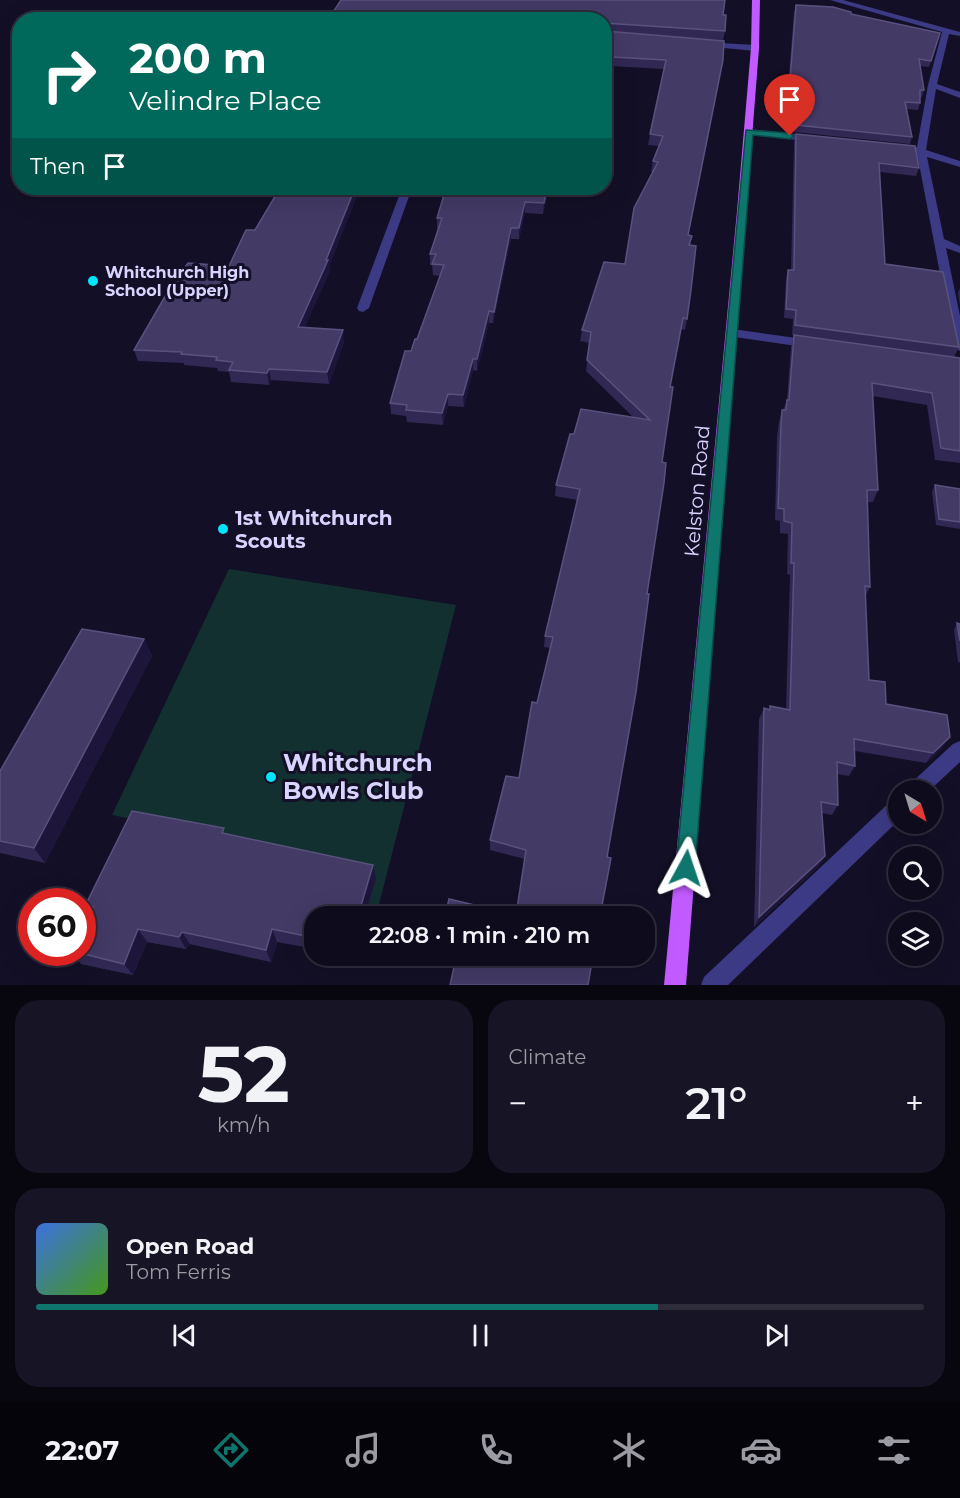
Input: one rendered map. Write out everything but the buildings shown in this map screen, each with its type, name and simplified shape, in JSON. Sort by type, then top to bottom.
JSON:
[{"type":"main road","name":"Kelston Road","points":[[675,985],[749,132],[756,0]]},
{"type":"street","points":[[834,0],[960,34]]},
{"type":"street","points":[[946,30],[932,85],[921,150],[960,347]]},
{"type":"street","points":[[691,43],[755,48]]},
{"type":"street","points":[[932,85],[960,95]]},
{"type":"street","points":[[749,132],[825,140]]},
{"type":"street","points":[[900,147],[921,150],[960,164]]},
{"type":"street","points":[[363,308],[404,195]]},
{"type":"street","points":[[939,241],[960,250]]},
{"type":"street","points":[[732,333],[830,346]]},
{"type":"street","points":[[928,780],[960,750]]},
{"type":"street","points":[[712,985],[888,818]]},
{"type":"green space","name":"Whitchurch Bowls Club","points":[[229,569],[456,605],[379,906],[304,906],[304,923],[278,940],[271,962],[190,944],[186,949],[147,942],[133,975],[90,966],[96,966],[96,928],[141,821],[112,815]]},
{"type":"place","name":"Whitchurch High School (Upper)","points":[[93,281]]},
{"type":"place","name":"1st Whitchurch Scouts","points":[[223,529]]},
{"type":"place","name":"Whitchurch Bowls Club","points":[[271,777]]},
{"type":"route","points":[[686,868],[749,132],[790,136]]}]
